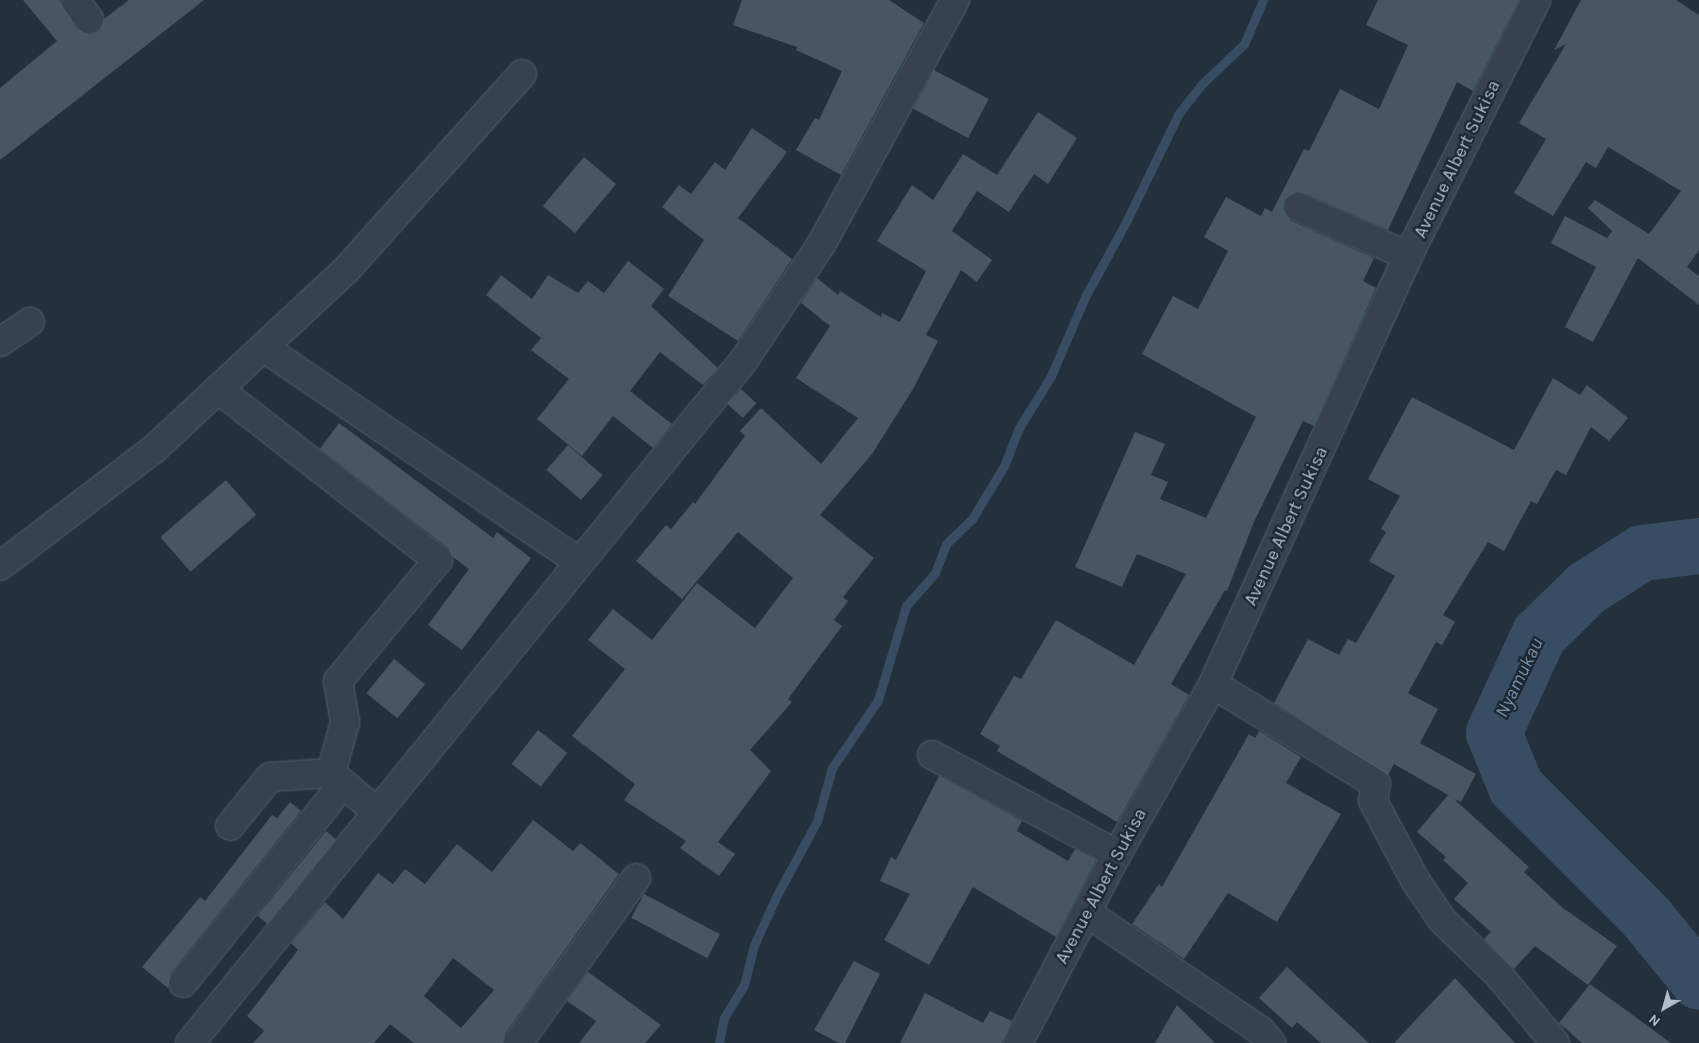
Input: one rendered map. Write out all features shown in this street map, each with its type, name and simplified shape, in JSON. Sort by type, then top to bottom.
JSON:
[{"type":"street","points":[[190,1043],[744,360],[822,243],[955,0]]},
{"type":"street","name":"Avenue Albert Sukisa","points":[[1018,1043],[1117,854],[1213,684],[1408,256],[1536,0]]},
{"type":"street","points":[[0,566],[153,450],[347,269],[522,74]]},
{"type":"street","points":[[1298,207],[1408,256]]},
{"type":"street","points":[[0,342],[30,322]]},
{"type":"street","points":[[263,347],[579,562]]},
{"type":"street","points":[[183,983],[337,779],[345,722],[338,681],[438,560],[218,389]]},
{"type":"street","points":[[1213,684],[1376,784],[1373,801],[1415,880],[1443,922],[1498,974],[1555,1043]]},
{"type":"street","points":[[932,755],[1117,854]]},
{"type":"street","points":[[230,826],[270,777],[337,779],[377,812]]},
{"type":"street","points":[[518,1043],[636,878]]},
{"type":"street","points":[[1086,912],[1262,1030],[1272,1043]]},
{"type":"building","points":[[23,0],[59,0],[76,28],[90,35],[99,31],[104,19],[129,0],[204,0],[0,160],[0,88],[57,41]]},
{"type":"building","points":[[742,0],[889,0],[924,23],[841,175],[796,150],[815,118],[819,120],[842,71],[796,50],[797,47],[733,25]]},
{"type":"building","points":[[1378,0],[1519,0],[1473,91],[1457,82],[1388,230],[1304,193],[1296,192],[1284,200],[1283,209],[1291,221],[1374,258],[1363,281],[1376,288],[1314,426],[1303,421],[1254,522],[1227,591],[1225,590],[1171,684],[1189,695],[1117,822],[997,751],[1000,746],[980,734],[1014,676],[1021,679],[1056,620],[1134,665],[1186,574],[1137,554],[1122,587],[1075,567],[1135,432],[1165,444],[1151,475],[1168,482],[1160,499],[1206,518],[1256,417],[1142,354],[1173,296],[1198,309],[1228,251],[1204,237],[1226,197],[1261,216],[1265,208],[1272,212],[1304,149],[1309,151],[1340,89],[1379,109],[1408,45],[1366,25]]},
{"type":"building","points":[[1581,0],[1676,0],[1699,15],[1699,250],[1687,267],[1699,276],[1699,305],[1638,258],[1593,342],[1565,327],[1596,267],[1551,243],[1565,216],[1607,238],[1612,231],[1588,208],[1595,200],[1649,234],[1681,191],[1608,147],[1596,168],[1586,162],[1553,216],[1514,193],[1546,139],[1519,123],[1566,44],[1554,50]]},
{"type":"building","points":[[934,70],[989,99],[968,138],[913,109]]},
{"type":"building","points":[[1038,112],[1077,138],[1048,184],[1034,174],[1009,212],[977,191],[952,231],[992,260],[977,282],[961,270],[926,335],[938,341],[913,389],[872,454],[820,515],[874,558],[843,597],[848,601],[834,620],[842,626],[788,699],[792,702],[750,750],[771,771],[718,842],[735,854],[719,876],[680,848],[686,841],[624,800],[635,784],[572,736],[625,669],[588,640],[613,609],[652,640],[697,583],[755,628],[793,578],[738,532],[682,599],[636,561],[666,525],[671,529],[693,502],[695,504],[745,436],[740,431],[761,408],[821,464],[858,418],[796,378],[830,326],[801,303],[817,278],[838,295],[840,291],[881,317],[882,313],[900,322],[926,271],[877,241],[912,185],[933,200],[963,154],[997,175]]},
{"type":"building","points":[[752,128],[787,152],[738,218],[792,259],[738,341],[668,296],[704,240],[662,207],[679,185],[691,194],[715,162],[725,170]]},
{"type":"building","points":[[584,157],[616,184],[575,233],[543,206]]},
{"type":"building","points":[[628,261],[664,289],[651,306],[718,368],[703,385],[660,352],[630,391],[672,424],[653,448],[613,416],[582,456],[537,419],[569,379],[531,350],[541,338],[486,295],[501,275],[532,299],[548,275],[578,293],[588,281],[604,293]]},
{"type":"building","points":[[1553,378],[1580,395],[1587,385],[1628,418],[1609,441],[1591,427],[1566,475],[1556,470],[1537,504],[1531,501],[1504,551],[1488,542],[1443,615],[1455,622],[1442,645],[1436,642],[1408,693],[1438,709],[1420,743],[1476,774],[1461,802],[1454,799],[1529,867],[1524,872],[1563,908],[1617,946],[1588,985],[1535,946],[1514,969],[1484,939],[1491,932],[1454,899],[1468,883],[1443,860],[1446,857],[1417,832],[1448,795],[1394,764],[1388,775],[1274,703],[1308,639],[1339,655],[1348,639],[1356,643],[1395,576],[1369,561],[1386,532],[1381,529],[1400,496],[1368,479],[1412,397],[1514,450]]},
{"type":"building","points":[[741,389],[756,403],[743,418],[727,404]]},
{"type":"building","points":[[339,423],[493,538],[497,532],[531,558],[462,650],[428,625],[469,569],[453,557],[448,548],[320,449]]},
{"type":"building","points":[[568,445],[603,475],[581,500],[546,470]]},
{"type":"building","points":[[226,480],[256,515],[191,572],[160,537]]},
{"type":"building","points":[[394,659],[425,684],[397,718],[366,693]]},
{"type":"building","points":[[538,730],[567,753],[541,787],[512,764]]},
{"type":"building","points":[[1259,731],[1301,757],[1286,783],[1341,814],[1277,922],[1228,893],[1184,959],[1132,924],[1159,884],[1162,887],[1249,734],[1255,738]]},
{"type":"building","points":[[939,776],[1022,821],[1017,831],[1068,861],[1075,849],[1096,860],[1056,937],[973,887],[929,965],[884,940],[910,894],[880,881],[891,857],[896,860]]},
{"type":"building","points":[[290,802],[301,811],[171,973],[168,988],[142,967],[200,897],[205,901],[272,815],[277,818]]},
{"type":"building","points":[[533,820],[573,851],[580,843],[619,874],[505,1034],[503,1043],[414,1043],[390,1024],[374,1043],[253,1043],[264,1031],[247,1016],[298,950],[291,943],[325,902],[343,919],[378,873],[393,884],[405,869],[425,884],[457,844],[492,872]],"holes":[[[453,958],[494,990],[461,1028],[424,996]]]},
{"type":"building","points":[[326,831],[336,839],[268,924],[257,916]]},
{"type":"building","points":[[644,894],[720,934],[707,958],[631,918]]},
{"type":"building","points":[[854,961],[880,974],[845,1043],[839,1043],[814,1030]]},
{"type":"building","points":[[1287,967],[1369,1043],[1321,1043],[1297,1022],[1292,1028],[1259,998]]},
{"type":"building","points":[[588,972],[661,1025],[645,1043],[579,1043],[596,1021],[567,1001]]},
{"type":"building","points":[[1455,978],[1515,1043],[1394,1043]]},
{"type":"building","points":[[1590,984],[1671,1043],[1582,1043],[1559,1023]]},
{"type":"building","points":[[925,993],[983,1023],[990,1011],[1012,1021],[1002,1043],[900,1043]]},
{"type":"building","points":[[1177,1005],[1215,1043],[1155,1043]]},
{"type":"waterway","points":[[719,1043],[724,1018],[744,985],[754,945],[776,897],[817,821],[832,768],[878,700],[906,606],[935,573],[946,544],[972,519],[1004,466],[1019,428],[1051,376],[1085,297],[1125,224],[1179,113],[1200,86],[1244,44],[1263,0]]},
{"type":"waterway","name":"Nyamukau","points":[[1699,546],[1642,553],[1587,588],[1539,635],[1494,733],[1516,787],[1647,918],[1699,982]]}]
